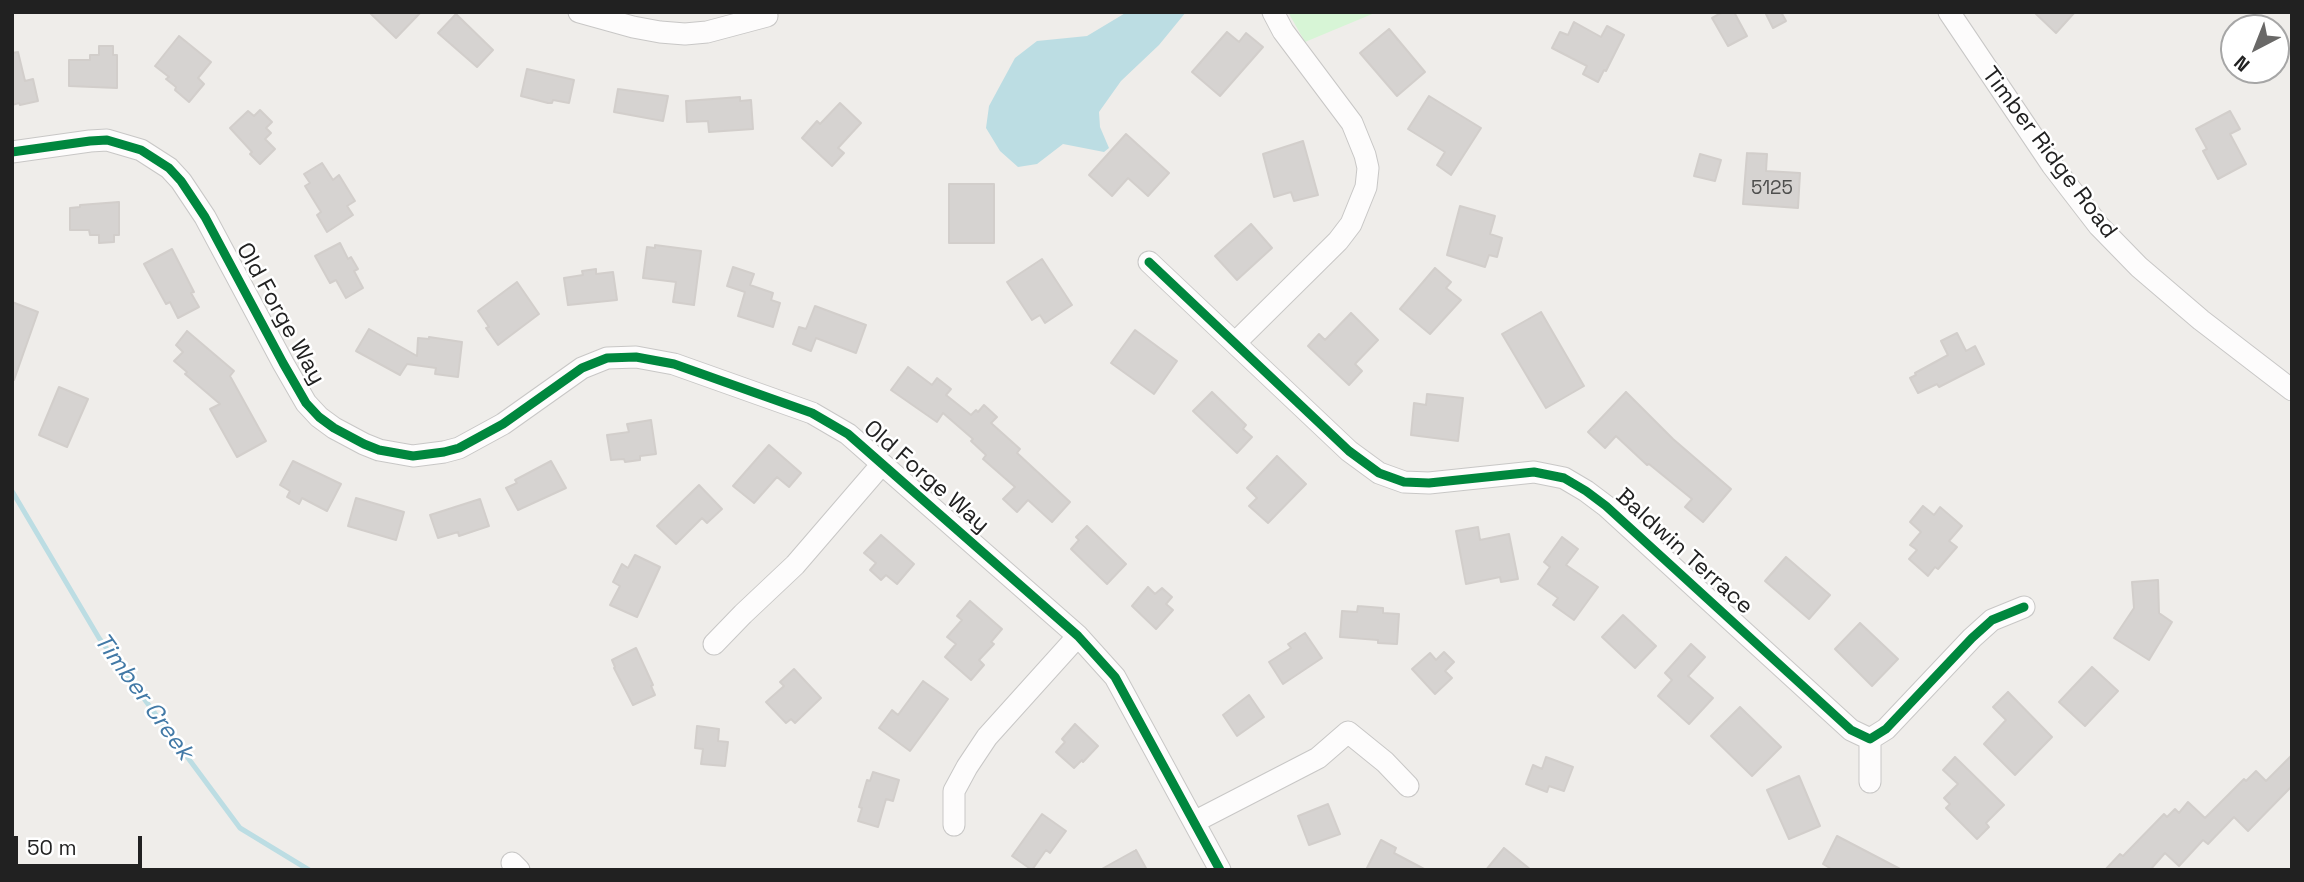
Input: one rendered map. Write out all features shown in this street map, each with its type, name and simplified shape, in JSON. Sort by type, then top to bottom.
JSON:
[{"type":"street","points":[[579,12],[633,27],[685,34],[707,32],[767,16]]},
{"type":"street","points":[[1235,342],[1338,241],[1351,224],[1366,187],[1368,168],[1352,123],[1283,31],[1273,12]]},
{"type":"street","name":"Timber Ridge Road","points":[[1949,12],[2052,164],[2099,226],[2139,267],[2201,320],[2292,390]]},
{"type":"street","name":"Old Forge Way","points":[[12,152],[107,140],[141,150],[169,168],[205,217],[306,403],[334,428],[379,450],[413,456],[459,448],[503,425],[582,368],[607,358],[636,357],[674,364],[812,413],[848,434],[1078,636],[1115,677],[1220,870]]},
{"type":"street","name":"Baldwin Terrace","points":[[1149,262],[1349,451],[1379,473],[1404,482],[1429,483],[1534,472],[1563,478],[1586,491],[1606,506],[1851,730],[1870,739]]},
{"type":"street","points":[[714,644],[795,565],[882,464]]},
{"type":"street","points":[[1870,782],[1870,739],[1886,729],[1992,620],[2024,607]]},
{"type":"street","points":[[954,825],[954,791],[967,767],[987,737],[1078,636]]},
{"type":"street","points":[[1194,822],[1318,758],[1348,732],[1385,762],[1408,786]]},
{"type":"green space","points":[[1288,12],[1377,12],[1305,42]]},
{"type":"water","points":[[1127,12],[1186,12],[1159,45],[1121,81],[1099,112],[1100,127],[1109,148],[1104,152],[1063,144],[1037,164],[1018,167],[1000,151],[986,128],[989,106],[1015,58],[1037,41],[1087,36]]},
{"type":"building","points":[[369,12],[421,12],[396,38]]},
{"type":"building","points":[[1723,12],[1734,12],[1747,36],[1728,46],[1712,18]]},
{"type":"building","points":[[1765,12],[1781,12],[1786,21],[1773,28]]},
{"type":"building","points":[[2034,12],[2075,12],[2056,33]]},
{"type":"building","points":[[456,14],[493,50],[477,67],[438,33]]},
{"type":"building","points":[[1574,22],[1601,37],[1607,26],[1624,35],[1598,82],[1583,74],[1587,66],[1552,48],[1560,32],[1568,35]]},
{"type":"building","points":[[1389,29],[1425,72],[1397,96],[1360,53]]},
{"type":"building","points":[[1227,32],[1239,42],[1246,33],[1263,47],[1220,96],[1192,72]]},
{"type":"building","points":[[179,36],[211,62],[198,78],[204,84],[189,102],[166,79],[169,77],[155,66]]},
{"type":"building","points":[[99,46],[113,46],[113,55],[117,55],[117,88],[69,86],[69,60],[90,60],[90,55],[99,55]]},
{"type":"building","points":[[18,52],[25,81],[33,79],[38,101],[12,105],[12,53]]},
{"type":"building","points":[[527,69],[574,80],[569,103],[553,100],[548,103],[521,96]]},
{"type":"building","points":[[618,89],[668,96],[663,121],[614,112]]},
{"type":"building","points":[[1429,96],[1481,128],[1451,175],[1437,165],[1445,152],[1408,129]]},
{"type":"building","points":[[740,97],[740,101],[751,100],[753,129],[709,132],[708,121],[687,122],[686,101]]},
{"type":"building","points":[[840,103],[861,123],[838,148],[844,153],[832,166],[802,138],[817,121],[820,124]]},
{"type":"building","points":[[260,110],[272,122],[266,128],[271,133],[265,139],[275,149],[260,164],[230,128],[248,111],[254,116]]},
{"type":"building","points":[[2230,111],[2240,129],[2230,134],[2246,164],[2218,179],[2203,151],[2207,149],[2196,129]]},
{"type":"building","points":[[1126,134],[1169,173],[1148,196],[1128,178],[1112,196],[1089,175]]},
{"type":"building","points":[[1303,141],[1318,195],[1294,201],[1291,192],[1274,197],[1263,154]]},
{"type":"building","points":[[1747,153],[1767,154],[1766,171],[1800,173],[1798,208],[1743,204]]},
{"type":"building","points":[[1700,154],[1721,160],[1715,181],[1694,176]]},
{"type":"building","points":[[322,163],[333,180],[339,175],[355,201],[347,206],[353,215],[327,232],[317,215],[321,212],[305,186],[310,183],[304,174]]},
{"type":"building","points":[[949,184],[994,184],[994,243],[949,243]]},
{"type":"building","points":[[119,202],[119,235],[114,235],[114,242],[99,243],[99,235],[90,235],[89,230],[70,230],[70,208]]},
{"type":"building","points":[[1460,206],[1495,216],[1490,234],[1502,238],[1497,257],[1489,255],[1485,267],[1447,255]]},
{"type":"building","points":[[1251,224],[1272,248],[1237,280],[1215,256]]},
{"type":"building","points":[[340,243],[348,259],[351,257],[358,269],[354,271],[363,288],[346,298],[336,280],[330,283],[315,256]]},
{"type":"building","points":[[655,245],[701,251],[694,305],[673,302],[676,282],[643,278],[647,247],[655,248]]},
{"type":"building","points":[[172,249],[199,307],[178,318],[170,302],[166,304],[144,264]]},
{"type":"building","points":[[1042,259],[1072,305],[1045,323],[1040,315],[1032,320],[1007,282]]},
{"type":"building","points":[[733,267],[754,274],[750,285],[773,293],[771,300],[780,303],[773,327],[738,316],[745,292],[727,286]]},
{"type":"building","points":[[1435,268],[1451,282],[1446,288],[1461,300],[1430,334],[1400,309]]},
{"type":"building","points":[[596,269],[596,274],[613,272],[617,300],[568,305],[564,278],[583,275],[582,271]]},
{"type":"building","points":[[517,282],[539,314],[498,345],[478,311]]},
{"type":"building","points":[[12,302],[38,312],[14,380],[12,379]]},
{"type":"building","points":[[815,306],[866,325],[856,353],[816,338],[811,351],[793,344],[799,327],[806,329]]},
{"type":"building","points":[[1541,312],[1584,386],[1546,408],[1502,334]]},
{"type":"building","points":[[1351,313],[1378,340],[1355,364],[1362,371],[1349,385],[1308,346],[1319,334],[1325,340]]},
{"type":"building","points":[[369,329],[417,356],[418,338],[462,342],[458,377],[435,374],[436,368],[407,364],[400,375],[356,351]]},
{"type":"building","points":[[1135,330],[1177,361],[1154,394],[1111,363]]},
{"type":"building","points":[[187,331],[234,371],[230,376],[266,441],[237,457],[210,409],[220,404],[174,361],[183,352],[176,345]]},
{"type":"building","points":[[1957,333],[1966,351],[1975,346],[1984,364],[1939,387],[1937,384],[1918,393],[1910,378],[1948,355],[1941,341]]},
{"type":"building","points":[[908,367],[932,385],[937,378],[951,389],[946,395],[971,415],[984,405],[997,417],[991,423],[1020,449],[1017,453],[1070,502],[1052,522],[1028,500],[1017,512],[1003,499],[1015,487],[983,459],[986,455],[971,441],[973,439],[943,413],[937,422],[891,390]]},
{"type":"building","points":[[59,387],[88,399],[67,447],[39,435]]},
{"type":"building","points":[[1212,392],[1246,425],[1243,429],[1252,437],[1237,453],[1193,411]]},
{"type":"building","points":[[1626,392],[1673,439],[1731,489],[1703,522],[1685,507],[1692,499],[1647,465],[1616,436],[1605,448],[1588,432]]},
{"type":"building","points":[[1427,394],[1463,398],[1458,441],[1411,435],[1414,403],[1426,405]]},
{"type":"building","points":[[651,420],[656,454],[625,462],[624,459],[611,460],[607,435],[629,432],[627,424]]},
{"type":"building","points":[[769,445],[801,473],[789,487],[777,477],[754,503],[733,486]]},
{"type":"building","points":[[1277,456],[1306,484],[1268,523],[1249,506],[1257,498],[1247,488]]},
{"type":"building","points":[[293,461],[341,484],[327,511],[302,498],[299,504],[287,497],[290,491],[280,485]]},
{"type":"building","points":[[551,461],[566,488],[518,510],[506,488],[517,483],[515,480]]},
{"type":"building","points":[[699,485],[722,509],[707,523],[702,518],[676,544],[657,526]]},
{"type":"building","points":[[356,498],[404,512],[396,540],[348,526]]},
{"type":"building","points":[[480,499],[489,526],[459,536],[458,532],[438,538],[430,515]]},
{"type":"building","points":[[1923,506],[1934,515],[1940,507],[1962,526],[1949,541],[1957,547],[1938,569],[1935,567],[1928,576],[1909,559],[1917,550],[1910,545],[1921,532],[1910,522]]},
{"type":"building","points":[[1087,526],[1126,564],[1107,584],[1071,549],[1079,540],[1076,537]]},
{"type":"building","points":[[1478,527],[1480,540],[1509,534],[1518,579],[1501,582],[1500,577],[1466,584],[1456,531]]},
{"type":"building","points":[[881,535],[914,564],[897,584],[886,575],[881,580],[870,570],[876,563],[864,553]]},
{"type":"building","points":[[1562,537],[1578,549],[1566,565],[1598,587],[1574,620],[1553,605],[1558,598],[1538,584],[1550,567],[1544,562]]},
{"type":"building","points":[[635,555],[660,567],[637,617],[610,605],[620,586],[613,582],[622,564],[628,568]]},
{"type":"building","points":[[1786,557],[1830,595],[1809,619],[1765,581]]},
{"type":"building","points":[[2158,580],[2159,613],[2172,622],[2149,660],[2114,638],[2134,608],[2132,582]]},
{"type":"building","points":[[1148,587],[1155,594],[1162,588],[1172,597],[1166,604],[1173,610],[1156,629],[1132,606]]},
{"type":"building","points":[[970,601],[1002,629],[991,642],[994,644],[979,660],[984,665],[971,680],[945,657],[956,644],[947,637],[962,620],[957,616]]},
{"type":"building","points":[[1358,606],[1383,608],[1383,613],[1399,614],[1397,644],[1340,637],[1342,611],[1357,612]]},
{"type":"building","points":[[1623,615],[1656,646],[1635,668],[1602,637]]},
{"type":"building","points":[[1860,623],[1898,659],[1872,686],[1835,649]]},
{"type":"building","points":[[1305,633],[1322,658],[1283,684],[1269,662],[1291,648],[1288,644]]},
{"type":"building","points":[[1691,644],[1705,657],[1688,676],[1713,698],[1689,724],[1658,696],[1672,680],[1665,673]]},
{"type":"building","points":[[636,648],[655,695],[633,705],[612,660]]},
{"type":"building","points":[[1444,652],[1454,662],[1445,671],[1452,678],[1435,694],[1412,669],[1430,653],[1436,660]]},
{"type":"building","points":[[2092,667],[2118,691],[2085,726],[2059,702]]},
{"type":"building","points":[[794,669],[821,698],[795,723],[791,719],[786,723],[766,702],[784,686],[780,682]]},
{"type":"building","points":[[923,681],[948,699],[910,751],[879,728],[892,710],[898,715]]},
{"type":"building","points":[[2008,692],[2052,737],[2015,775],[1984,744],[2006,720],[1993,707]]},
{"type":"building","points":[[1249,695],[1264,717],[1237,736],[1223,715]]},
{"type":"building","points":[[1740,707],[1781,747],[1752,776],[1711,736]]},
{"type":"building","points":[[1075,724],[1098,746],[1074,768],[1056,752],[1065,742],[1062,739]]},
{"type":"building","points":[[697,726],[719,729],[718,741],[728,742],[725,766],[701,764],[703,749],[695,748]]},
{"type":"building","points":[[2292,755],[2292,786],[2248,831],[2234,817],[2208,844],[2203,840],[2179,866],[2165,853],[2150,870],[2105,870],[2120,854],[2123,856],[2164,814],[2167,817],[2175,809],[2179,813],[2188,802],[2205,818],[2244,779],[2246,781],[2256,771],[2266,781]]},
{"type":"building","points":[[1546,757],[1573,767],[1564,791],[1549,786],[1547,792],[1526,784],[1533,765],[1542,769]]},
{"type":"building","points":[[1955,757],[2004,805],[1986,823],[1989,827],[1977,839],[1946,808],[1950,804],[1944,798],[1958,784],[1943,770]]},
{"type":"building","points":[[873,772],[899,780],[893,801],[886,799],[878,827],[858,821],[867,780],[870,781]]},
{"type":"building","points":[[1799,776],[1820,826],[1789,839],[1767,790]]},
{"type":"building","points":[[1328,804],[1340,834],[1309,845],[1298,816]]},
{"type":"building","points":[[1042,814],[1066,831],[1050,853],[1046,850],[1032,870],[1012,856]]},
{"type":"building","points":[[1837,836],[1902,870],[1833,870],[1823,864]]},
{"type":"building","points":[[1381,840],[1396,848],[1394,853],[1426,870],[1366,870]]},
{"type":"building","points":[[1504,848],[1531,870],[1486,870]]},
{"type":"building","points":[[1136,850],[1147,870],[1100,870]]},
{"type":"waterway","name":"Timber Creek","points":[[12,491],[99,638],[240,828],[309,870]]},
{"type":"cycle path","points":[[12,152],[107,140],[141,150],[169,168],[205,217],[306,403],[334,428],[379,450],[413,456],[459,448],[503,424],[582,368],[607,358],[636,357],[674,364],[812,413],[848,434],[1078,636],[1115,677],[1220,870]]},
{"type":"cycle path","points":[[1149,262],[1349,451],[1379,473],[1404,482],[1429,483],[1534,472],[1564,478],[1586,491],[1606,506],[1851,730],[1870,739],[1886,729],[1992,620],[2024,607]]}]
